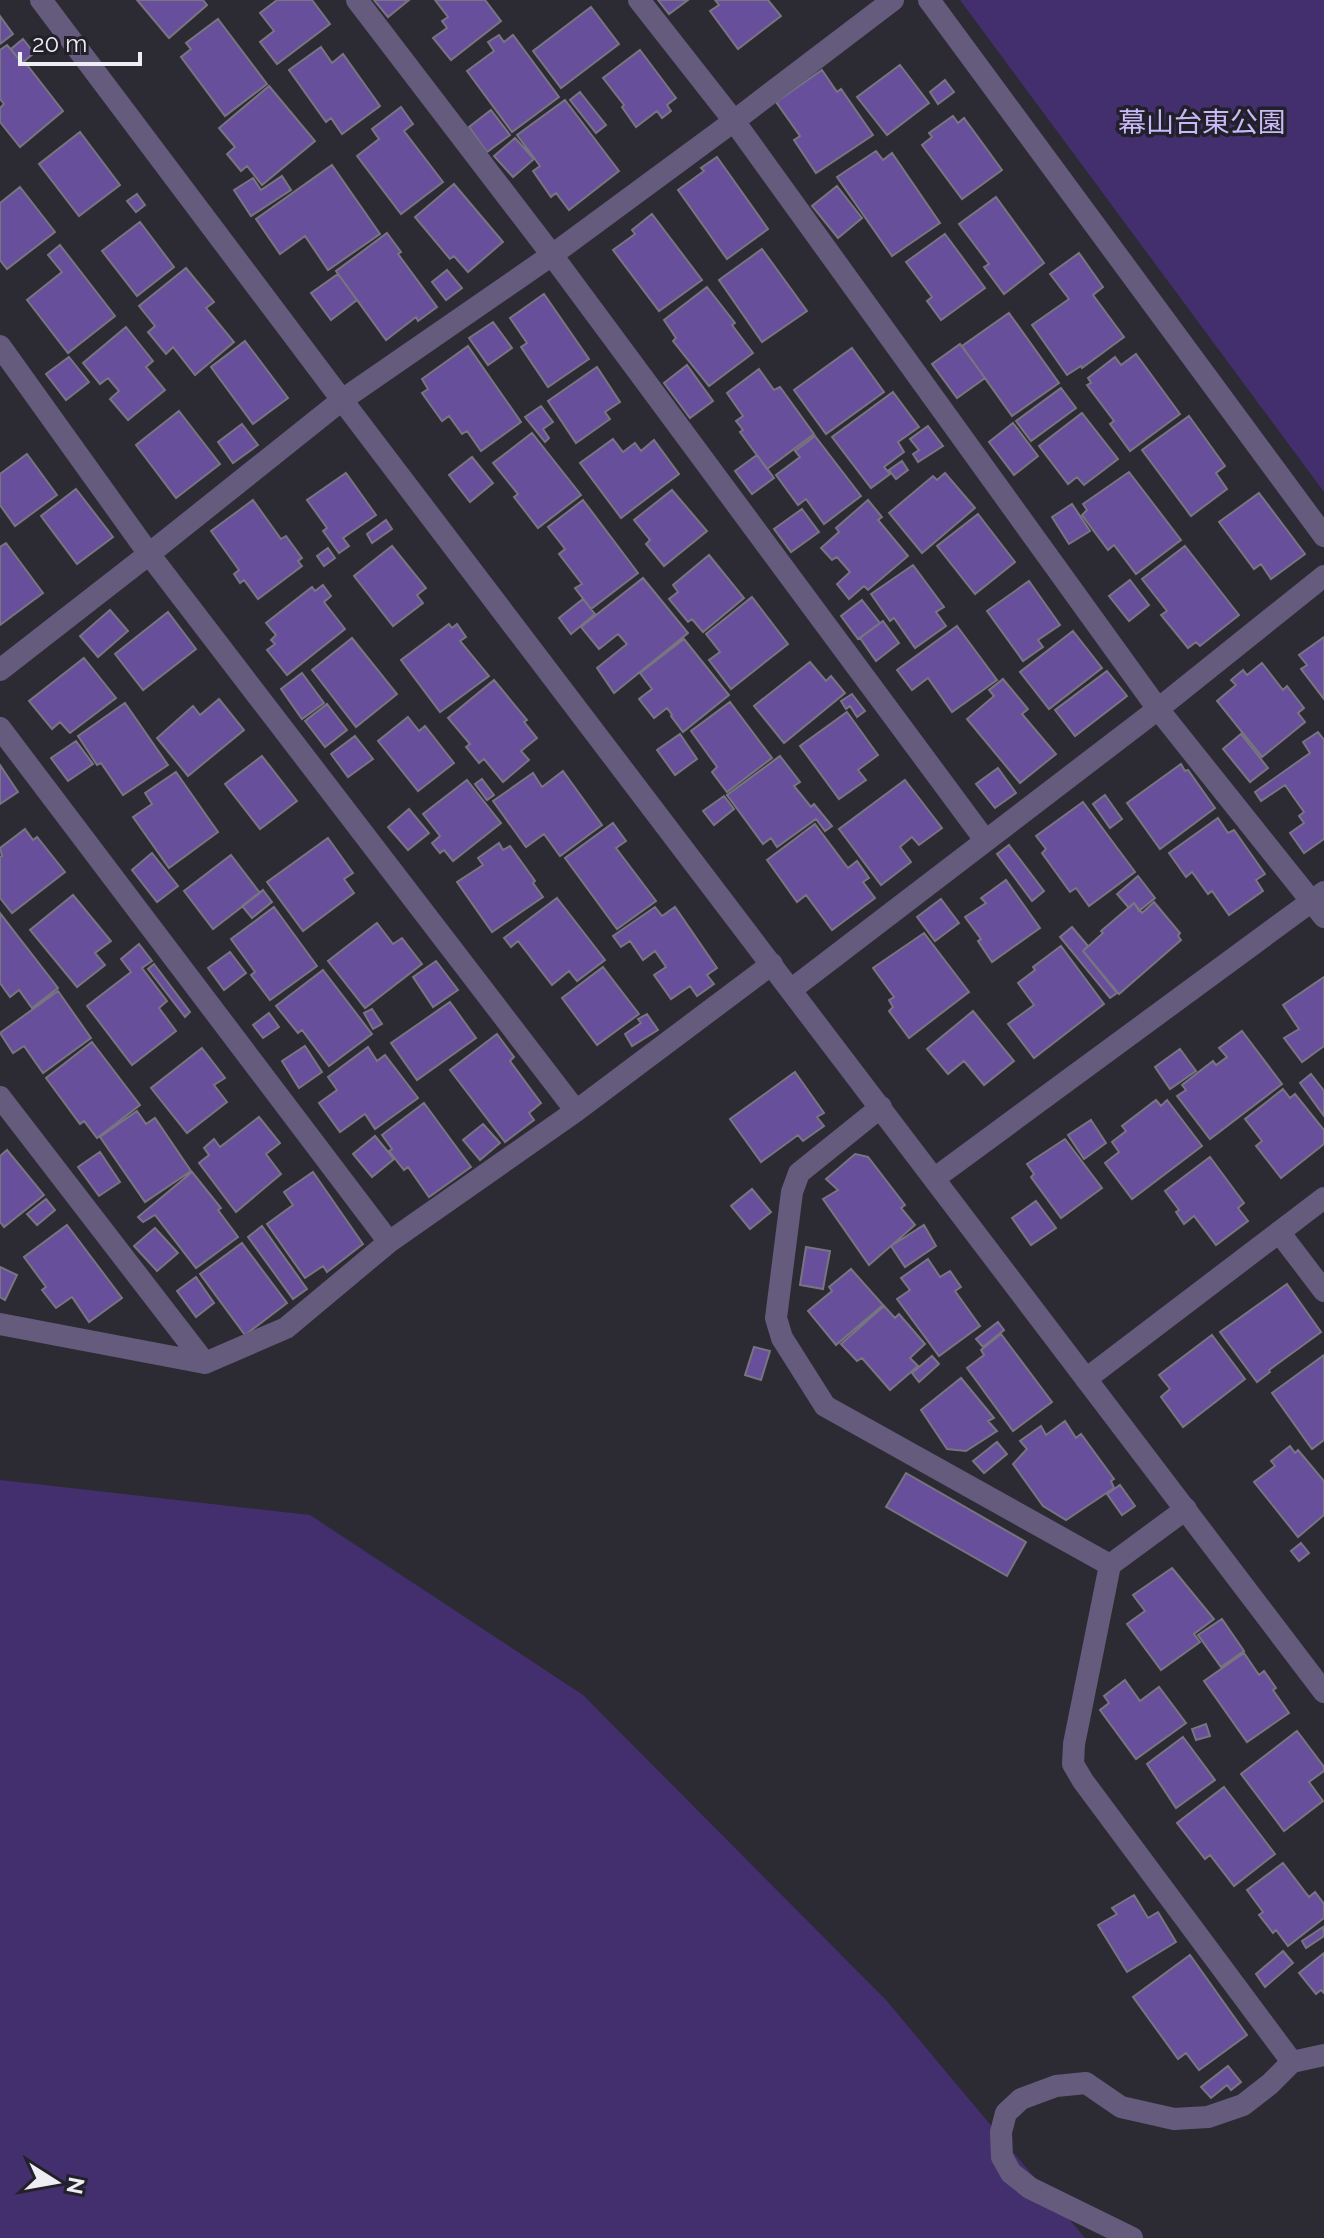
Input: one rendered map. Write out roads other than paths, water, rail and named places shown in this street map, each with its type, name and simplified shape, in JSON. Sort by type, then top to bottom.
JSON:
[{"type":"street","points":[[41,0],[1324,1692]]},
{"type":"street","points":[[357,0],[552,255],[985,840]]},
{"type":"street","points":[[639,0],[734,121],[1158,709],[1320,904],[935,1178]]},
{"type":"street","points":[[0,670],[342,400],[552,255],[893,0]]},
{"type":"street","points":[[929,0],[1324,536]]},
{"type":"street","points":[[0,346],[149,554],[576,1111]]},
{"type":"street","points":[[792,989],[1158,709],[1324,576]]},
{"type":"street","points":[[0,728],[389,1242]]},
{"type":"street","points":[[0,1324],[205,1363],[286,1328],[389,1242],[576,1111],[772,964]]},
{"type":"street","points":[[0,1097],[205,1363]]},
{"type":"street","points":[[881,1107],[799,1173],[792,1192],[776,1318],[782,1338],[825,1406],[1110,1565]]},
{"type":"street","points":[[1086,1379],[1324,1198]]},
{"type":"street","points":[[1279,1232],[1324,1291]]},
{"type":"street","points":[[1186,1509],[1110,1565],[1074,1744],[1073,1764],[1292,2062]]},
{"type":"street","points":[[1132,2238],[1030,2188],[1011,2173],[1002,2157],[1001,2132],[1006,2113],[1021,2099],[1056,2086],[1086,2083],[1121,2107],[1174,2119],[1208,2117],[1243,2105],[1292,2062],[1324,2055]]},
{"type":"park label","name":"幕山台東公園","points":[[1202,122]]}]
